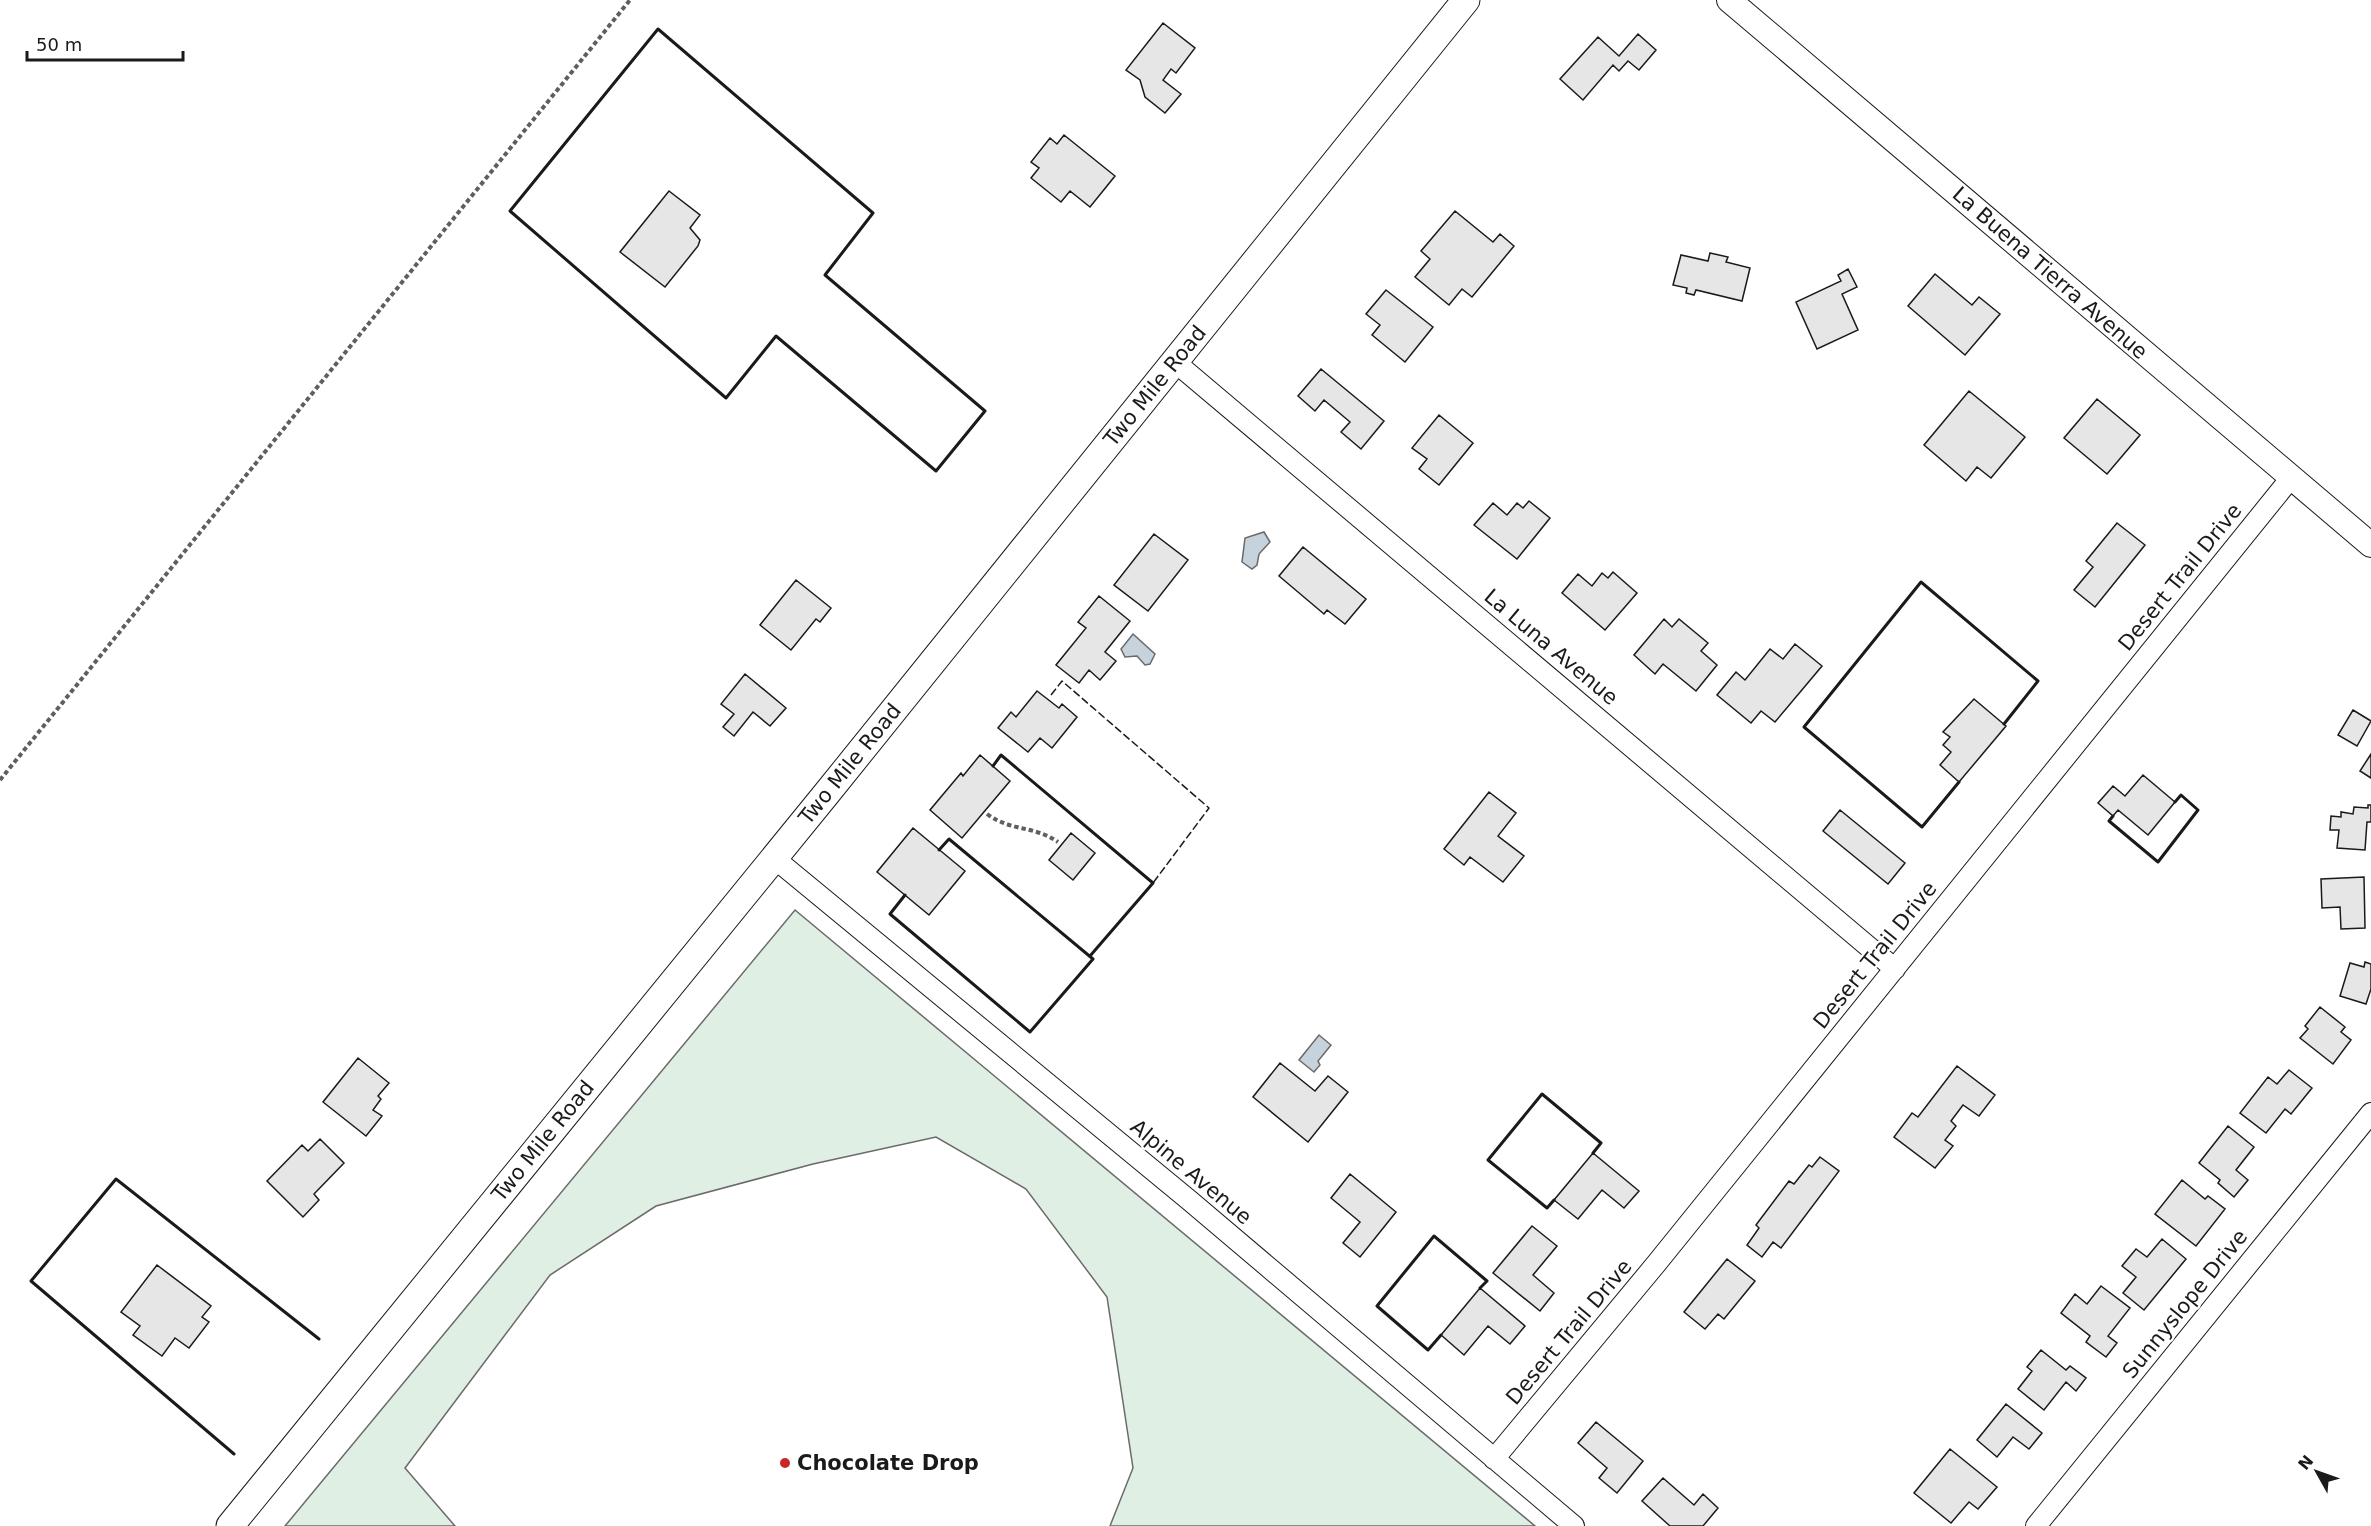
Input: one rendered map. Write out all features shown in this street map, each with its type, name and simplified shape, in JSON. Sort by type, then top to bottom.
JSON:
[{"type":"main road","name":"Two Mile Road","points":[[230,1526],[774,858],[1466,0]]},
{"type":"street","name":"La Buena Tierra Avenue","points":[[1729,0],[2290,479],[2371,545]]},
{"type":"street","name":"La Luna Avenue","points":[[1175,362],[1895,969]]},
{"type":"street","name":"Desert Trail Drive","points":[[1494,1459],[1656,1264],[2290,479]]},
{"type":"street","name":"Alpine Avenue","points":[[774,858],[1190,1200],[1574,1526]]},
{"type":"street","name":"Sunnyslope Drive","points":[[2036,1526],[2371,1113]]},
{"type":"path","points":[[0,780],[630,0]]},
{"type":"path","points":[[987,814],[1002,825],[1034,829],[1058,842]]},
{"type":"green space","points":[[795,910],[1535,1526],[1110,1526],[1133,1468],[1107,1297],[1026,1189],[936,1137],[813,1164],[656,1206],[550,1275],[405,1468],[455,1526],[285,1526]]},
{"type":"shaded area","points":[[1264,532],[1270,542],[1259,554],[1257,565],[1252,569],[1242,562],[1245,538]]},
{"type":"shaded area","points":[[1133,634],[1155,654],[1150,664],[1145,665],[1137,656],[1125,657],[1121,649]]},
{"type":"shaded area","points":[[1319,1035],[1331,1045],[1318,1061],[1320,1065],[1314,1072],[1299,1060]]},
{"type":"building","points":[[1163,23],[1195,48],[1176,73],[1171,69],[1163,80],[1181,94],[1165,113],[1145,97],[1140,80],[1126,70]]},
{"type":"building","points":[[1638,34],[1656,50],[1639,70],[1628,61],[1619,71],[1613,65],[1583,100],[1560,79],[1598,37],[1619,56]]},
{"type":"building","points":[[1064,135],[1115,176],[1090,207],[1070,191],[1061,202],[1031,178],[1039,168],[1031,162],[1050,138],[1057,144]]},
{"type":"building","points":[[669,191],[700,215],[690,228],[700,240],[698,246],[665,287],[620,252]]},
{"type":"building","points":[[1455,211],[1493,242],[1500,234],[1514,246],[1472,297],[1462,289],[1449,305],[1415,277],[1430,259],[1421,251]]},
{"type":"building","points":[[1710,253],[1728,257],[1726,262],[1750,268],[1742,301],[1696,290],[1694,295],[1686,293],[1687,288],[1673,285],[1681,255],[1708,261]]},
{"type":"building","points":[[1848,269],[1857,287],[1842,294],[1858,330],[1817,349],[1796,302],[1841,281],[1838,275]]},
{"type":"building","points":[[1935,274],[1972,305],[1979,297],[2000,314],[1965,355],[1908,306]]},
{"type":"building","points":[[1386,290],[1433,327],[1405,362],[1372,335],[1380,325],[1366,314]]},
{"type":"building","points":[[1321,369],[1384,421],[1361,449],[1341,432],[1350,422],[1324,400],[1315,411],[1298,396]]},
{"type":"building","points":[[1969,391],[2025,437],[1991,478],[1977,467],[1966,481],[1924,445]]},
{"type":"building","points":[[2097,399],[2140,435],[2107,474],[2064,438]]},
{"type":"building","points":[[1439,415],[1473,443],[1439,485],[1419,469],[1427,459],[1412,448]]},
{"type":"building","points":[[1529,501],[1550,518],[1517,559],[1474,525],[1493,503],[1507,515],[1517,503],[1523,508]]},
{"type":"building","points":[[2117,523],[2145,545],[2095,607],[2074,590],[2093,567],[2086,561]]},
{"type":"building","points":[[1154,534],[1188,560],[1148,611],[1114,585]]},
{"type":"building","points":[[1303,547],[1366,599],[1345,624],[1327,610],[1324,614],[1279,576]]},
{"type":"building","points":[[1613,572],[1637,593],[1605,630],[1562,593],[1578,574],[1592,586],[1602,573],[1608,578]]},
{"type":"building","points":[[796,580],[831,608],[820,622],[816,619],[791,650],[760,625]]},
{"type":"building","points":[[1099,596],[1130,621],[1105,652],[1116,661],[1100,680],[1089,670],[1079,683],[1056,665],[1086,628],[1078,622]]},
{"type":"building","points":[[1664,619],[1672,627],[1679,619],[1708,643],[1701,651],[1717,665],[1696,691],[1663,664],[1655,674],[1634,655]]},
{"type":"building","points":[[1795,644],[1822,666],[1775,722],[1761,711],[1751,723],[1717,695],[1736,672],[1745,680],[1770,649],[1783,659]]},
{"type":"building","points":[[745,674],[786,708],[770,726],[753,712],[734,736],[723,727],[734,714],[721,704]]},
{"type":"building","points":[[1037,691],[1059,708],[1062,704],[1077,717],[1052,748],[1040,738],[1028,752],[998,728],[1011,712],[1016,717]]},
{"type":"building","points":[[1974,699],[2006,726],[1959,782],[1940,765],[1951,752],[1943,745],[1950,737],[1943,732]]},
{"type":"building","points":[[2353,710],[2371,721],[2357,746],[2338,735]]},
{"type":"building","points":[[2371,754],[2371,778],[2360,771]]},
{"type":"building","points":[[980,755],[1010,781],[962,838],[930,810],[961,773],[963,776]]},
{"type":"building","points":[[2143,775],[2175,802],[2148,835],[2118,810],[2113,816],[2098,803],[2113,786],[2125,796]]},
{"type":"building","points":[[1489,792],[1516,813],[1498,836],[1524,856],[1503,882],[1470,857],[1464,865],[1444,849]]},
{"type":"building","points":[[2368,805],[2371,805],[2371,822],[2367,822],[2365,850],[2337,848],[2339,830],[2330,830],[2331,816],[2341,817],[2341,812],[2353,814],[2354,807],[2368,808]]},
{"type":"building","points":[[1840,810],[1905,863],[1888,884],[1823,831]]},
{"type":"building","points":[[913,828],[965,871],[929,915],[877,872]]},
{"type":"building","points":[[1071,833],[1095,853],[1073,880],[1049,860]]},
{"type":"building","points":[[2364,877],[2365,928],[2341,929],[2340,907],[2322,908],[2321,879]]},
{"type":"building","points":[[2365,962],[2371,964],[2371,989],[2366,1004],[2340,996],[2350,963],[2364,967]]},
{"type":"building","points":[[2320,1007],[2345,1027],[2341,1032],[2351,1040],[2333,1064],[2300,1038],[2308,1029],[2305,1026]]},
{"type":"building","points":[[358,1058],[389,1083],[378,1096],[381,1099],[373,1110],[382,1116],[366,1136],[323,1102]]},
{"type":"building","points":[[1280,1063],[1315,1091],[1328,1076],[1348,1092],[1308,1142],[1253,1097]]},
{"type":"building","points":[[1957,1066],[1995,1095],[1979,1116],[1963,1105],[1951,1121],[1956,1126],[1945,1140],[1953,1146],[1935,1168],[1894,1137],[1912,1113],[1918,1117]]},
{"type":"building","points":[[2289,1070],[2312,1088],[2291,1114],[2285,1109],[2266,1133],[2240,1113],[2268,1077],[2277,1084]]},
{"type":"building","points":[[2228,1126],[2254,1147],[2236,1170],[2248,1180],[2234,1197],[2218,1183],[2220,1180],[2199,1163]]},
{"type":"building","points":[[320,1139],[344,1163],[314,1194],[319,1200],[303,1217],[267,1181],[302,1145],[308,1151]]},
{"type":"building","points":[[1593,1153],[1639,1191],[1624,1208],[1602,1190],[1578,1219],[1554,1200]]},
{"type":"building","points":[[1820,1157],[1839,1171],[1781,1248],[1773,1242],[1762,1257],[1747,1245],[1759,1228],[1756,1225],[1789,1181],[1794,1184],[1809,1165],[1812,1167]]},
{"type":"building","points":[[1350,1174],[1396,1212],[1360,1257],[1343,1243],[1360,1222],[1331,1198]]},
{"type":"building","points":[[2182,1180],[2205,1199],[2208,1196],[2225,1209],[2196,1246],[2155,1214]]},
{"type":"building","points":[[1532,1226],[1557,1246],[1533,1275],[1554,1293],[1540,1311],[1493,1273]]},
{"type":"building","points":[[2162,1239],[2186,1259],[2144,1310],[2123,1293],[2136,1277],[2122,1266],[2136,1249],[2147,1257]]},
{"type":"building","points":[[1727,1259],[1755,1281],[1724,1319],[1718,1314],[1705,1329],[1684,1312]]},
{"type":"building","points":[[157,1265],[211,1306],[202,1317],[209,1322],[189,1348],[175,1338],[162,1356],[133,1335],[140,1326],[121,1312]]},
{"type":"building","points":[[2101,1286],[2130,1308],[2108,1336],[2117,1343],[2106,1357],[2086,1342],[2090,1336],[2061,1313],[2075,1294],[2087,1304]]},
{"type":"building","points":[[1480,1288],[1525,1326],[1510,1344],[1488,1326],[1464,1355],[1441,1335]]},
{"type":"building","points":[[2041,1350],[2066,1370],[2070,1366],[2086,1378],[2076,1391],[2066,1382],[2044,1410],[2018,1389],[2032,1371],[2027,1367]]},
{"type":"building","points":[[2006,1404],[2042,1433],[2029,1449],[2013,1437],[1997,1457],[1977,1440]]},
{"type":"building","points":[[1596,1422],[1643,1461],[1617,1493],[1599,1478],[1607,1468],[1578,1443]]},
{"type":"building","points":[[1950,1449],[1997,1487],[1978,1509],[1969,1502],[1951,1523],[1914,1493]]},
{"type":"building","points":[[1663,1478],[1694,1505],[1703,1494],[1718,1508],[1703,1526],[1670,1526],[1642,1501]]},
{"type":"fence","points":[[1051,695],[1062,681],[1209,808],[1153,883]]},
{"type":"wall","points":[[658,29],[873,213],[825,275],[985,411],[936,471],[776,336],[726,398],[510,211],[658,29]]},
{"type":"wall","points":[[1959,782],[1922,827],[1804,727],[1921,582],[2038,681],[2004,724]]},
{"type":"wall","points":[[993,766],[1001,755],[1153,883],[1090,956]]},
{"type":"wall","points":[[2113,816],[2109,821],[2158,862],[2198,810],[2181,795],[2175,802]]},
{"type":"wall","points":[[905,895],[890,914],[1030,1032],[1093,959],[949,839],[939,850]]},
{"type":"wall","points":[[1554,1200],[1547,1208],[1488,1160],[1542,1094],[1601,1143],[1593,1153]]},
{"type":"wall","points":[[234,1454],[31,1281],[116,1179],[319,1339]]},
{"type":"wall","points":[[1441,1335],[1428,1350],[1377,1306],[1434,1236],[1487,1281],[1480,1288]]},
{"type":"place","name":"Chocolate Drop","points":[[785,1463]]}]
